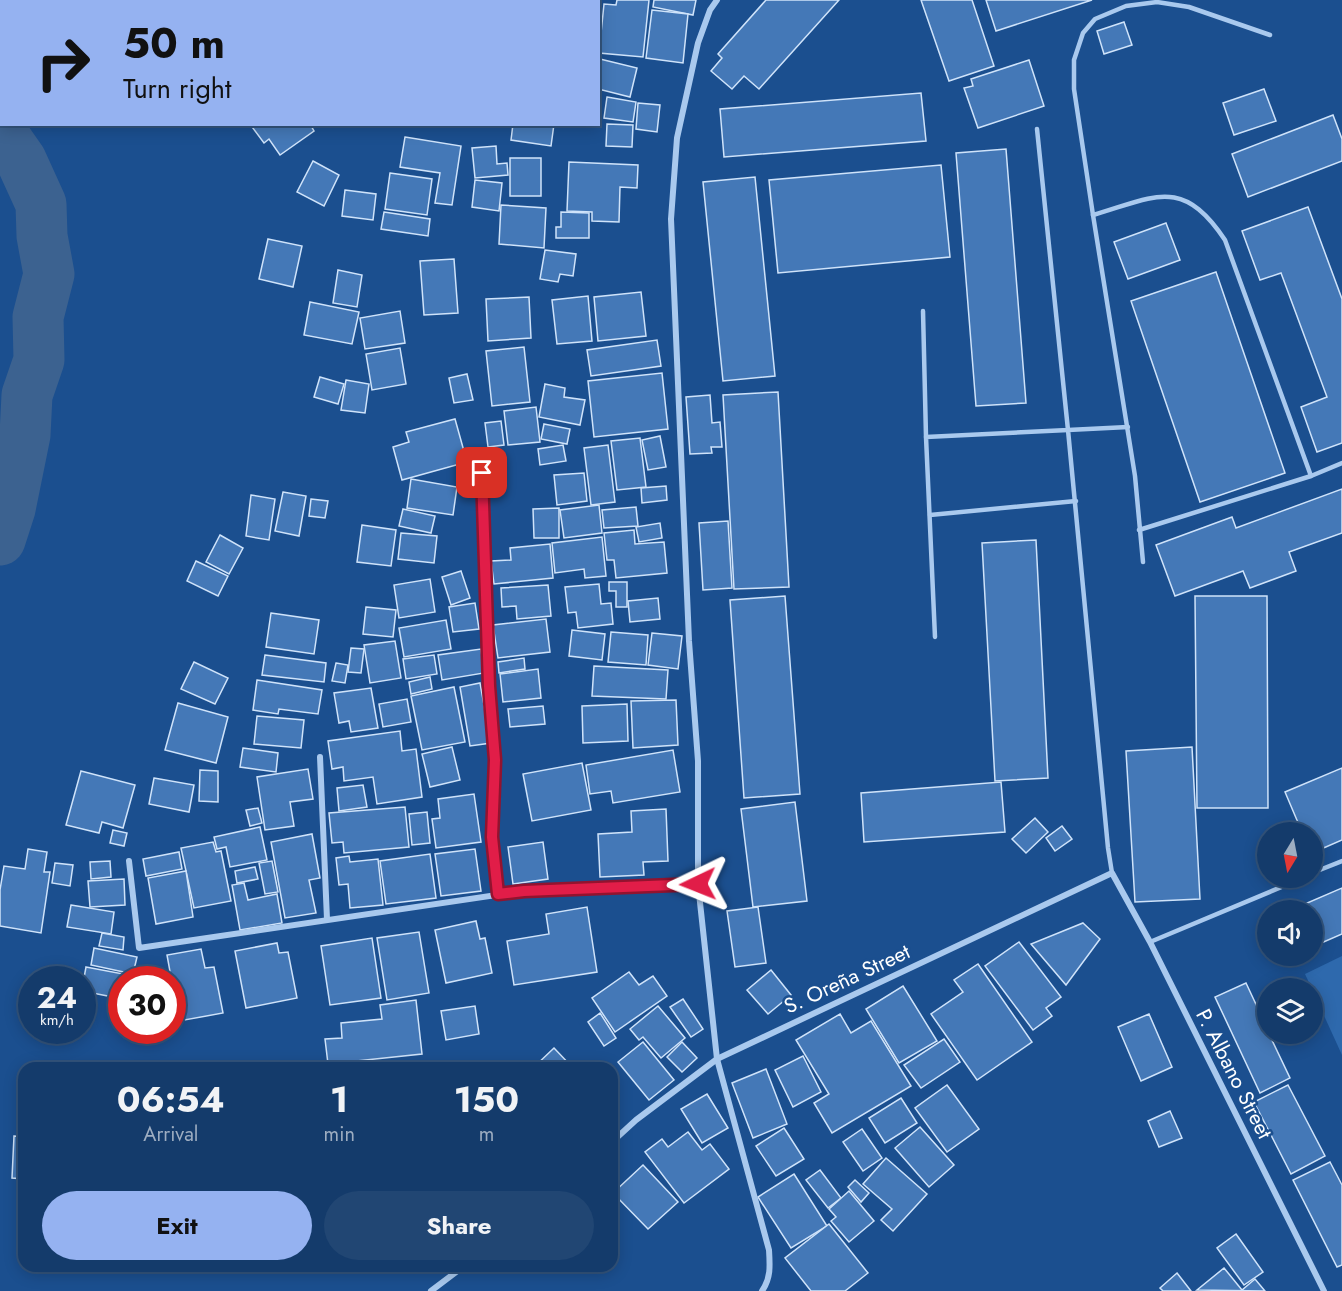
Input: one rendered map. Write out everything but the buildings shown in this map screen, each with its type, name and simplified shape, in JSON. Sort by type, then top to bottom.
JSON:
[{"type":"street","points":[[717,0],[710,10],[698,43],[677,138],[671,219],[688,629],[698,761],[698,884],[717,1059],[769,1250],[768,1282],[762,1291]]},
{"type":"street","points":[[481,450],[489,686],[495,760],[492,837],[498,894]]},
{"type":"street","points":[[320,757],[327,919]]},
{"type":"street","points":[[129,861],[139,948],[524,891],[698,884]]},
{"type":"street","name":"P. Albano Street","points":[[1112,873],[1150,942],[1324,1291]]},
{"type":"street","name":"S. Oreña Street","points":[[618,1136],[636,1120],[717,1059],[1112,873]]},
{"type":"street","points":[[431,1291],[456,1272]]},
{"type":"lane","points":[[1143,562],[1128,427],[1074,89],[1074,60],[1083,33],[1095,19],[1126,6],[1157,2],[1189,7],[1270,35]]},
{"type":"lane","points":[[1037,129],[1112,873]]},
{"type":"lane","points":[[1093,215],[1156,197],[1173,196],[1191,203],[1210,218],[1225,240],[1311,476]]},
{"type":"lane","points":[[923,311],[935,637]]},
{"type":"lane","points":[[926,437],[1128,427]]},
{"type":"lane","points":[[1139,530],[1311,476],[1342,463]]},
{"type":"lane","points":[[930,515],[1076,501]]},
{"type":"lane","points":[[1323,869],[1342,861]]},
{"type":"lane","points":[[1150,942],[1279,888]]},
{"type":"shaded area","points":[[1342,956],[1342,1055],[1323,1013],[1323,978],[1307,978],[1305,974]]},
{"type":"waterway","points":[[0,130],[21,160],[41,204],[42,236],[49,274],[38,317],[39,360],[27,395],[25,435],[10,509],[0,540]]},
{"type":"route","points":[[482,473],[489,686],[495,760],[492,837],[498,894],[698,884]]}]
